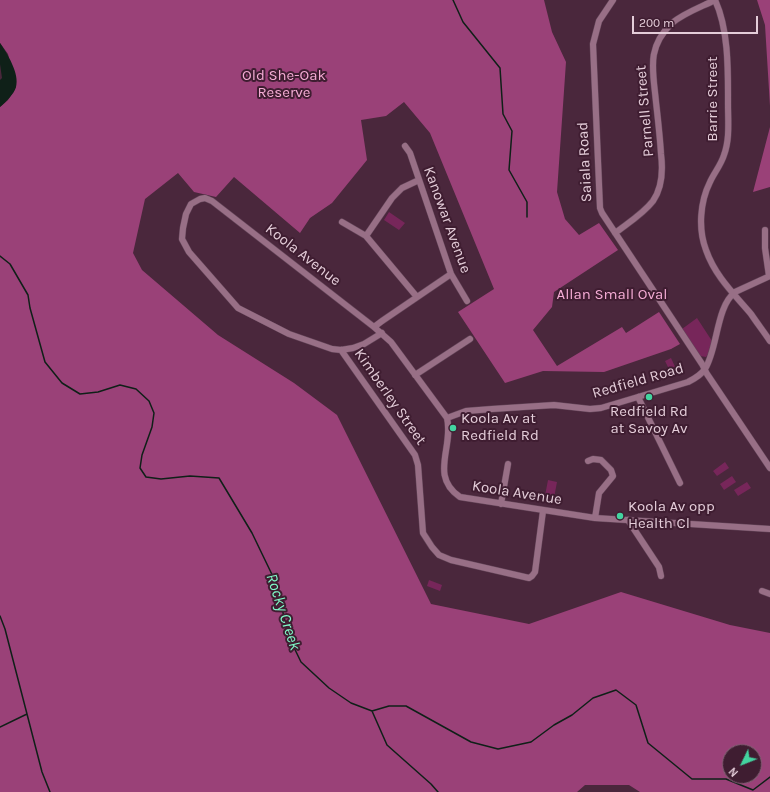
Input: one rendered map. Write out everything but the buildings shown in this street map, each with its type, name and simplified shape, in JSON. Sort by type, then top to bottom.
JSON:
[{"type":"street","name":"Saiala Road","points":[[613,0],[599,21],[593,44],[600,208],[707,374],[770,468]]},
{"type":"street","name":"Parnell Street","points":[[615,233],[642,212],[653,200],[660,184],[662,166],[652,58],[655,48],[660,38],[681,16],[715,0]]},
{"type":"street","name":"Barrie Street","points":[[715,0],[720,11],[728,62],[728,138],[724,156],[706,191],[701,225],[703,241],[711,263],[718,275],[770,341]]},
{"type":"street","name":"Kanowar Avenue","points":[[405,146],[410,153],[452,274],[467,301]]},
{"type":"street","points":[[366,236],[392,198],[402,188],[419,180]]},
{"type":"street","name":"Koola Avenue","points":[[341,350],[325,347],[289,334],[238,308],[189,252],[182,240],[186,214],[192,204],[205,198],[212,201],[382,333],[391,342],[447,418],[449,426],[444,478],[450,489],[460,497],[595,518],[770,529]]},
{"type":"street","points":[[342,222],[366,236],[417,296]]},
{"type":"street","points":[[733,294],[769,276],[765,248],[765,230]]},
{"type":"street","points":[[374,327],[417,296],[452,274]]},
{"type":"street","name":"Redfield Road","points":[[447,418],[466,411],[492,409],[554,405],[590,409],[601,408],[688,382],[697,377],[705,369],[712,351],[725,306],[733,294]]},
{"type":"street","points":[[341,350],[364,344],[382,333]]},
{"type":"street","points":[[415,375],[470,339]]},
{"type":"street","name":"Kimberley Street","points":[[341,350],[415,455],[418,465],[423,533],[439,555],[451,560],[525,578],[532,576],[535,572],[544,511]]},
{"type":"street","points":[[638,397],[680,483]]},
{"type":"street","points":[[588,462],[593,459],[601,460],[611,470],[613,476],[599,493],[595,518]]},
{"type":"street","points":[[502,504],[508,464]]},
{"type":"street","points":[[628,520],[659,567],[661,576]]},
{"type":"street","points":[[762,591],[770,594]]},
{"type":"shaded area","points":[[0,43],[15,70],[17,82],[14,92],[0,107],[0,80],[2,78]]},
{"type":"shaded area","points":[[389,212],[405,223],[399,230],[384,220]]},
{"type":"shaded area","points":[[697,318],[712,341],[706,357],[700,356],[682,329]]},
{"type":"shaded area","points":[[671,358],[677,371],[671,373],[665,361]]},
{"type":"shaded area","points":[[725,462],[729,468],[717,476],[713,471]]},
{"type":"shaded area","points":[[732,476],[736,482],[724,490],[720,484]]},
{"type":"shaded area","points":[[548,480],[557,482],[553,503],[544,501]]},
{"type":"shaded area","points":[[747,482],[751,488],[738,496],[734,490]]},
{"type":"shaded area","points":[[429,580],[442,585],[440,591],[427,586]]},
{"type":"green space","name":"Old She-Oak Reserve","points":[[0,0],[544,0],[552,32],[566,62],[557,192],[565,219],[579,235],[599,223],[618,250],[554,292],[552,307],[533,330],[557,366],[622,327],[626,333],[659,312],[680,344],[671,349],[604,372],[543,371],[505,383],[458,312],[494,289],[430,133],[404,102],[386,116],[361,120],[367,160],[332,203],[310,218],[300,233],[234,177],[216,197],[194,192],[178,173],[145,199],[133,253],[142,270],[218,335],[294,383],[337,415],[431,604],[529,624],[621,592],[730,625],[770,633],[770,792],[640,792],[629,785],[585,785],[577,792],[0,792],[0,107],[8,100],[16,87],[8,54],[0,43]]},
{"type":"green space","points":[[757,0],[770,0],[770,106],[765,25]]},
{"type":"green space","points":[[770,127],[770,187],[753,192]]},
{"type":"waterway","points":[[453,0],[463,22],[500,68],[503,114],[512,131],[509,170],[527,202],[527,217]]},
{"type":"waterway","name":"Rocky Creek","points":[[0,256],[10,264],[28,295],[30,308],[45,362],[62,383],[80,394],[98,392],[120,385],[136,389],[149,401],[154,413],[152,427],[142,455],[140,468],[146,477],[161,479],[190,476],[219,478],[252,533],[278,587],[287,633],[301,662],[329,688],[351,703],[372,711],[389,706],[406,706],[471,742],[498,749],[531,742],[554,725],[572,715],[593,698],[616,690],[636,705],[648,743],[692,779],[726,779],[753,790],[770,777]]},
{"type":"waterway","points":[[0,616],[5,629],[42,772],[50,792]]},
{"type":"waterway","points":[[372,711],[387,745],[438,792]]},
{"type":"waterway","points":[[0,727],[27,714]]},
{"type":"place","name":"Redfield Rd at Savoy Av","points":[[649,397]]},
{"type":"place","name":"Koola Av at Redfield Rd","points":[[453,428]]},
{"type":"place","name":"Koola Av opp Health Cl","points":[[620,516]]},
{"type":"park label","name":"Allan Small Oval","points":[[612,295]]}]
